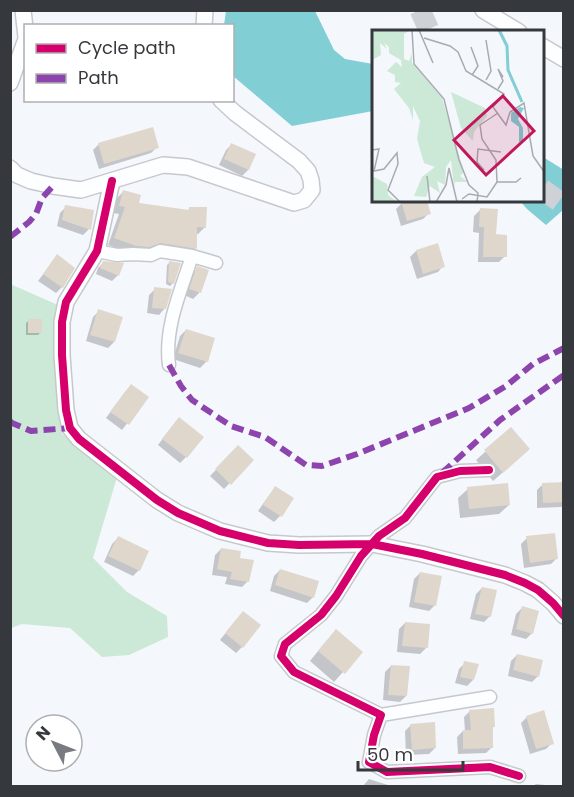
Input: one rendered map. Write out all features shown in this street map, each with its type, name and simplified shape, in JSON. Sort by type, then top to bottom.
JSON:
[{"type":"street","points":[[483,10],[516,30]]},
{"type":"street","points":[[10,82],[24,44]]},
{"type":"street","points":[[544,47],[564,59]]},
{"type":"street","points":[[10,168],[16,175],[31,181],[81,190],[163,165],[188,167],[294,203],[304,200],[312,190],[308,171],[299,161],[223,102]]},
{"type":"street","points":[[112,181],[97,251],[66,302],[62,322],[66,410],[70,428],[80,439],[157,500],[178,513],[220,531],[268,543],[372,544],[422,554],[505,575],[525,583],[558,601],[564,616]]},
{"type":"street","points":[[97,251],[117,255],[151,255],[160,251],[216,262]]},
{"type":"street","points":[[169,365],[168,336],[172,317],[192,256]]},
{"type":"street","points":[[489,470],[460,471],[437,477],[405,518],[379,536],[361,556],[321,615],[285,644],[281,656],[294,672],[381,715],[490,697]]},
{"type":"street","points":[[381,715],[374,735],[369,762],[387,772],[490,767],[519,776]]},
{"type":"green space","points":[[10,284],[58,305],[59,401],[62,434],[117,477],[93,558],[127,592],[167,616],[168,637],[129,655],[102,657],[70,628],[22,624],[11,628]]},
{"type":"water","points":[[226,11],[315,11],[334,50],[345,59],[372,64],[372,111],[292,126],[234,77],[234,24],[224,24]]},
{"type":"water","points":[[544,158],[564,170],[563,210],[546,225],[521,202],[544,202]]},
{"type":"building","points":[[153,127],[159,148],[104,164],[98,143]]},
{"type":"building","points":[[231,143],[256,154],[249,170],[224,159]]},
{"type":"building","points":[[123,190],[141,195],[139,203],[189,210],[189,207],[207,207],[206,228],[197,227],[197,249],[161,243],[149,247],[136,246],[114,238],[125,207],[119,206]]},
{"type":"building","points":[[401,202],[427,202],[431,214],[407,221]]},
{"type":"building","points":[[65,205],[94,210],[91,230],[62,220]]},
{"type":"building","points":[[480,208],[498,209],[496,234],[507,235],[507,257],[483,257],[484,227],[479,227]]},
{"type":"building","points":[[438,243],[445,267],[423,274],[416,250]]},
{"type":"building","points":[[57,254],[75,268],[63,288],[43,274]]},
{"type":"building","points":[[103,261],[124,263],[119,276],[100,268]]},
{"type":"building","points":[[169,261],[181,263],[174,284],[168,282]]},
{"type":"building","points":[[197,266],[209,270],[201,293],[189,289]]},
{"type":"building","points":[[154,287],[172,289],[166,309],[152,308]]},
{"type":"building","points":[[98,309],[123,317],[115,342],[90,335]]},
{"type":"building","points":[[28,319],[42,319],[42,333],[28,333]]},
{"type":"building","points":[[186,329],[215,338],[208,362],[178,353]]},
{"type":"building","points":[[131,384],[149,397],[129,425],[110,412]]},
{"type":"building","points":[[179,417],[204,437],[187,458],[162,439]]},
{"type":"building","points":[[511,427],[530,449],[503,473],[484,450]]},
{"type":"building","points":[[238,445],[254,460],[231,485],[215,469]]},
{"type":"building","points":[[564,482],[564,502],[543,503],[542,483]]},
{"type":"building","points":[[508,483],[510,505],[469,509],[467,487]]},
{"type":"building","points":[[275,486],[294,498],[282,517],[263,505]]},
{"type":"building","points":[[555,533],[558,559],[530,563],[526,536]]},
{"type":"building","points":[[118,536],[149,551],[140,571],[108,556]]},
{"type":"building","points":[[221,548],[241,551],[240,558],[254,560],[249,582],[230,579],[232,572],[217,569]]},
{"type":"building","points":[[280,569],[319,581],[314,598],[275,585]]},
{"type":"building","points":[[420,572],[442,576],[436,606],[414,602]]},
{"type":"building","points":[[482,587],[497,590],[491,617],[475,614]]},
{"type":"building","points":[[522,606],[539,611],[533,634],[516,629]]},
{"type":"building","points":[[243,611],[261,625],[243,648],[225,633]]},
{"type":"building","points":[[405,622],[430,624],[428,648],[402,646]]},
{"type":"building","points":[[336,629],[363,652],[345,674],[318,651]]},
{"type":"building","points":[[517,654],[543,660],[539,677],[513,670]]},
{"type":"building","points":[[464,661],[479,664],[474,680],[460,677]]},
{"type":"building","points":[[391,665],[410,666],[407,696],[388,695]]},
{"type":"building","points":[[494,708],[493,748],[463,749],[463,730],[471,730],[469,710]]},
{"type":"building","points":[[544,710],[554,744],[536,749],[526,716]]},
{"type":"building","points":[[435,722],[436,748],[412,750],[410,724]]},
{"type":"tunnel","points":[[420,10],[429,30]]},
{"type":"tunnel","points":[[544,190],[564,205]]},
{"type":"marked path","points":[[10,237],[36,214],[42,198],[53,186]]},
{"type":"marked path","points":[[169,365],[192,400],[231,426],[265,437],[306,465],[322,466],[469,408],[506,386],[533,364],[564,348]]},
{"type":"marked path","points":[[442,473],[500,420],[564,375]]},
{"type":"marked path","points":[[10,421],[31,431],[70,428]]},
{"type":"cycle path","points":[[112,181],[97,251],[66,302],[62,322],[66,410],[70,428],[79,439],[157,500],[178,513],[220,531],[268,543],[372,544],[422,554],[505,575],[525,583],[538,590],[564,616]]},
{"type":"cycle path","points":[[489,470],[460,471],[437,477],[405,518],[379,536],[361,556],[321,615],[285,644],[281,656],[294,672],[381,715],[374,735],[369,762],[387,772],[490,767],[519,776]]}]
